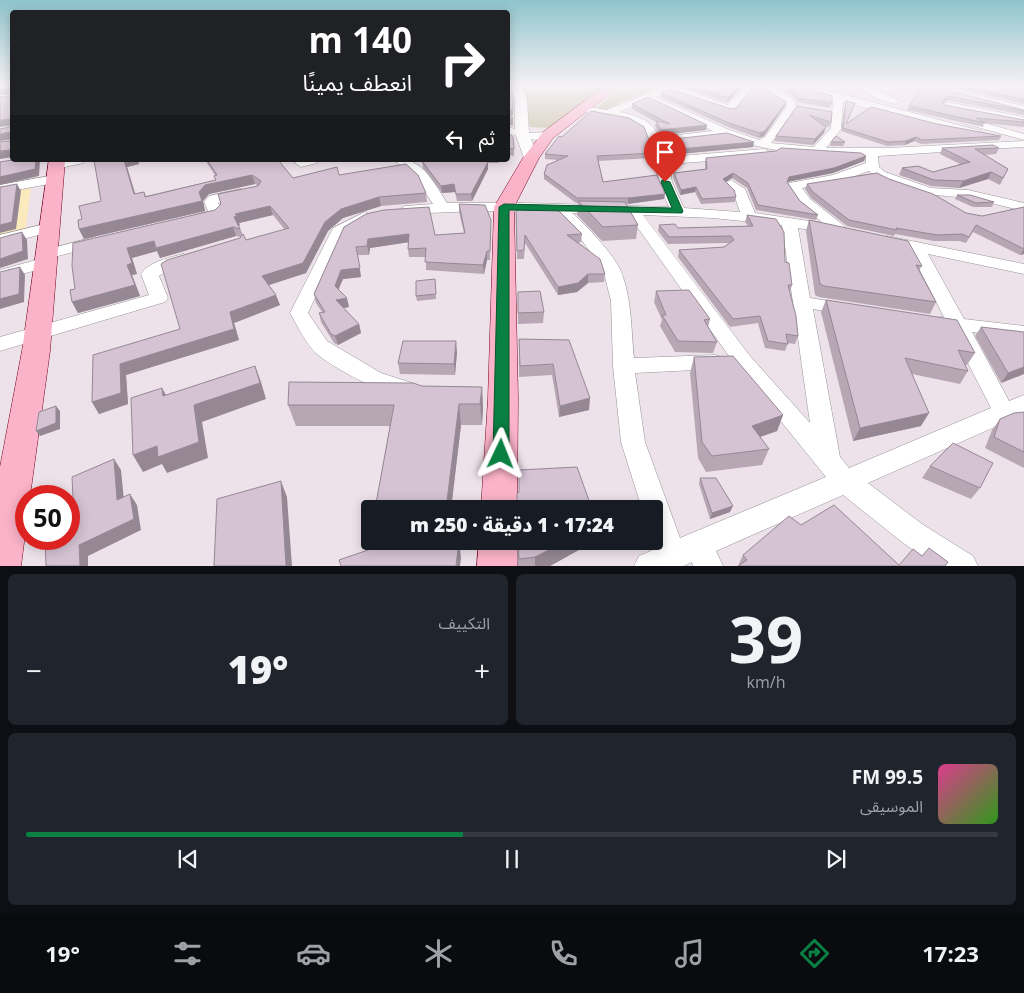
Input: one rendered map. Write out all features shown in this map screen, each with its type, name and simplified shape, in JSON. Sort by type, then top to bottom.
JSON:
[{"type":"main road","points":[[499,500],[494,399],[504,207],[531,158],[548,135],[581,111]]},
{"type":"main road","points":[[0,566],[38,332],[47,248],[61,166]]},
{"type":"main road","points":[[497,566],[498,550]]},
{"type":"street","points":[[521,111],[522,126],[531,158]]},
{"type":"street","points":[[605,111],[632,117],[650,128],[662,161],[665,182],[678,211]]},
{"type":"street","points":[[677,111],[761,144],[818,150],[868,151],[1024,144]]},
{"type":"street","points":[[761,144],[769,139],[792,111]]},
{"type":"street","points":[[818,150],[836,130],[833,111]]},
{"type":"street","points":[[895,111],[953,127],[1024,138]]},
{"type":"street","points":[[949,111],[1024,138]]},
{"type":"street","points":[[956,111],[1024,120]]},
{"type":"street","points":[[510,114],[530,136],[548,135]]},
{"type":"street","points":[[510,129],[522,126]]},
{"type":"street","points":[[654,141],[728,132]]},
{"type":"street","points":[[662,161],[764,153],[787,147]]},
{"type":"street","points":[[868,151],[872,155],[873,165],[880,175],[931,192],[953,206]]},
{"type":"street","points":[[397,165],[413,166],[425,177],[442,207]]},
{"type":"street","points":[[425,397],[373,379],[320,346],[299,313],[338,231],[362,217],[385,212],[442,207],[678,211],[789,221],[847,233],[805,202],[794,186],[836,178],[873,165]]},
{"type":"street","points":[[0,189],[61,166]]},
{"type":"street","points":[[731,184],[740,192],[749,216]]},
{"type":"street","points":[[183,222],[213,215],[216,212],[211,202],[214,200],[255,190]]},
{"type":"street","points":[[931,192],[968,194],[1020,206]]},
{"type":"street","points":[[995,213],[1020,206]]},
{"type":"street","points":[[558,208],[580,228],[611,268],[620,301],[624,366],[633,442],[660,561],[703,555],[837,472],[1014,408],[958,326],[917,248]]},
{"type":"street","points":[[632,210],[672,251],[743,361],[837,472],[912,533],[963,566]]},
{"type":"street","points":[[789,221],[802,302],[837,472]]},
{"type":"street","points":[[870,238],[1024,269]]},
{"type":"street","points":[[0,240],[47,248],[105,240]]},
{"type":"street","points":[[0,275],[47,248]]},
{"type":"street","points":[[0,344],[159,298],[150,274],[165,264],[201,254]]},
{"type":"street","points":[[802,302],[861,311]]},
{"type":"street","points":[[919,320],[958,326],[1024,332]]},
{"type":"street","points":[[624,366],[743,361]]},
{"type":"shaded area","points":[[526,111],[571,111],[549,128],[530,127]]},
{"type":"shaded area","points":[[31,186],[25,234],[0,240],[0,192]]},
{"type":"building","points":[[0,111],[10,111],[10,119],[0,120]]},
{"type":"building","points":[[591,111],[629,118],[644,127],[654,153],[597,156],[603,182],[657,175],[665,194],[628,198],[577,198],[544,174],[547,165],[568,156],[545,154],[559,136],[562,137]]},
{"type":"building","points":[[646,111],[678,111],[707,125],[661,130],[656,121],[670,124]]},
{"type":"building","points":[[703,111],[779,111],[765,131],[760,133],[729,123]]},
{"type":"building","points":[[793,111],[832,112],[831,122],[809,115],[826,127],[815,139],[776,136]]},
{"type":"building","points":[[845,111],[851,111],[846,124],[865,111],[888,111],[937,124],[1001,136],[922,140],[916,137],[906,141],[888,142],[843,128]]},
{"type":"building","points":[[933,111],[978,111],[1024,120],[1024,122],[976,118],[985,123]]},
{"type":"building","points":[[10,127],[10,132],[0,134],[0,129]]},
{"type":"building","points":[[727,133],[754,142],[669,150],[665,140]]},
{"type":"building","points":[[510,135],[513,137],[514,149],[510,148]]},
{"type":"building","points":[[836,136],[845,142],[831,142]]},
{"type":"building","points":[[10,141],[10,150],[0,151],[0,142]]},
{"type":"building","points":[[993,145],[999,148],[975,149],[1008,169],[1003,178],[991,172],[963,181],[934,180],[902,168],[918,166],[933,172],[970,162],[942,148]]},
{"type":"building","points":[[781,148],[861,153],[866,156],[834,168],[789,177],[787,182],[800,201],[818,215],[758,205],[748,183],[733,173],[723,179],[734,190],[736,197],[702,199],[696,187],[681,190],[674,173],[707,169],[706,158],[776,151]]},
{"type":"building","points":[[10,160],[10,162],[36,162],[35,169],[0,177],[0,162]]},
{"type":"building","points":[[94,162],[125,162],[134,194],[144,192],[145,197],[216,180],[214,176],[217,175],[208,162],[280,162],[293,178],[337,167],[339,175],[406,164],[418,175],[426,193],[379,197],[341,209],[325,222],[303,263],[262,276],[276,295],[230,312],[234,329],[120,364],[121,393],[92,402],[93,355],[180,329],[161,264],[167,260],[240,238],[243,234],[246,240],[289,228],[270,206],[235,214],[237,216],[234,217],[240,229],[233,227],[156,248],[154,241],[127,248],[132,263],[127,265],[135,285],[72,302],[70,290],[75,289],[72,266],[73,243],[215,210],[221,204],[218,194],[258,186],[261,181],[252,175],[205,185],[199,192],[202,201],[79,229],[78,220],[82,219],[79,206],[101,201]]},
{"type":"building","points":[[423,162],[488,162],[471,194],[456,194],[454,184],[441,186]]},
{"type":"building","points":[[877,173],[933,194],[966,213],[982,216],[1024,207],[1024,249],[976,225],[969,237],[962,234],[937,235],[896,228],[897,230],[849,220],[813,192],[807,184]]},
{"type":"building","points":[[17,184],[12,222],[0,225],[0,187]]},
{"type":"building","points":[[957,195],[970,195],[994,202],[976,203]]},
{"type":"building","points":[[578,201],[625,202],[638,225],[603,227]]},
{"type":"building","points":[[459,204],[485,205],[491,220],[490,251],[487,251],[483,265],[425,262],[426,248],[408,249],[409,234],[368,239],[367,246],[356,247],[360,268],[341,270],[335,286],[347,298],[336,300],[359,324],[335,336],[331,334],[319,313],[325,312],[314,294],[344,227],[366,214],[384,210],[429,207],[435,235],[465,233]]},
{"type":"building","points":[[554,206],[582,234],[567,235],[600,259],[605,274],[588,274],[578,283],[558,287],[525,235],[524,250],[517,251],[516,208]]},
{"type":"building","points":[[747,215],[776,219],[784,232],[785,262],[789,263],[792,285],[788,285],[796,316],[798,336],[786,334],[788,344],[768,341],[760,316],[733,319],[679,250],[724,247],[734,240],[731,236],[669,237],[659,225],[675,224],[678,228],[753,226]]},
{"type":"building","points":[[809,220],[908,241],[922,266],[916,265],[936,302],[820,284]]},
{"type":"building","points":[[22,232],[23,251],[0,259],[0,238]]},
{"type":"building","points":[[20,267],[19,294],[0,299],[0,272]]},
{"type":"building","points":[[435,279],[436,294],[416,296],[416,281]]},
{"type":"building","points":[[689,290],[710,319],[704,320],[717,342],[678,341],[662,315],[666,315],[656,291]]},
{"type":"building","points":[[540,291],[544,312],[518,313],[518,292]]},
{"type":"building","points":[[826,300],[957,320],[975,353],[958,350],[968,371],[905,358],[929,413],[860,428]]},
{"type":"building","points":[[981,327],[1024,332],[1024,367],[1008,373]]},
{"type":"building","points":[[519,339],[569,340],[590,398],[560,406],[553,364],[520,366]]},
{"type":"building","points":[[403,341],[456,341],[454,364],[398,363]]},
{"type":"building","points":[[733,356],[783,415],[752,426],[769,449],[712,456],[702,442],[694,357]]},
{"type":"building","points":[[255,366],[260,383],[194,405],[199,442],[158,457],[157,446],[133,455],[131,398],[162,388],[163,396]]},
{"type":"building","points":[[289,382],[413,383],[422,386],[482,387],[480,404],[459,404],[447,500],[377,500],[394,405],[288,405]]},
{"type":"building","points":[[56,406],[56,423],[36,431],[39,412]]},
{"type":"building","points":[[1024,412],[1024,452],[994,437],[1000,419],[1014,413]]},
{"type":"building","points":[[953,443],[993,463],[980,488],[930,466]]},
{"type":"building","points":[[114,459],[117,500],[130,494],[134,519],[80,545],[80,485],[72,485],[72,477]]},
{"type":"building","points":[[577,467],[589,500],[517,500],[519,470]]},
{"type":"building","points":[[700,478],[716,478],[733,506],[712,513]]},
{"type":"building","points":[[281,481],[286,566],[214,566],[217,499]]},
{"type":"building","points":[[834,505],[899,565],[913,549],[922,556],[929,548],[948,562],[945,566],[738,566],[747,560],[743,555],[789,516],[801,525]]},
{"type":"building","points":[[45,550],[79,550],[80,566],[46,566]]},
{"type":"building","points":[[368,550],[458,550],[456,566],[341,566],[339,560]]},
{"type":"building","points":[[518,550],[549,550],[535,557],[519,559]]},
{"type":"route","points":[[501,454],[504,207],[678,211],[665,182]]}]
